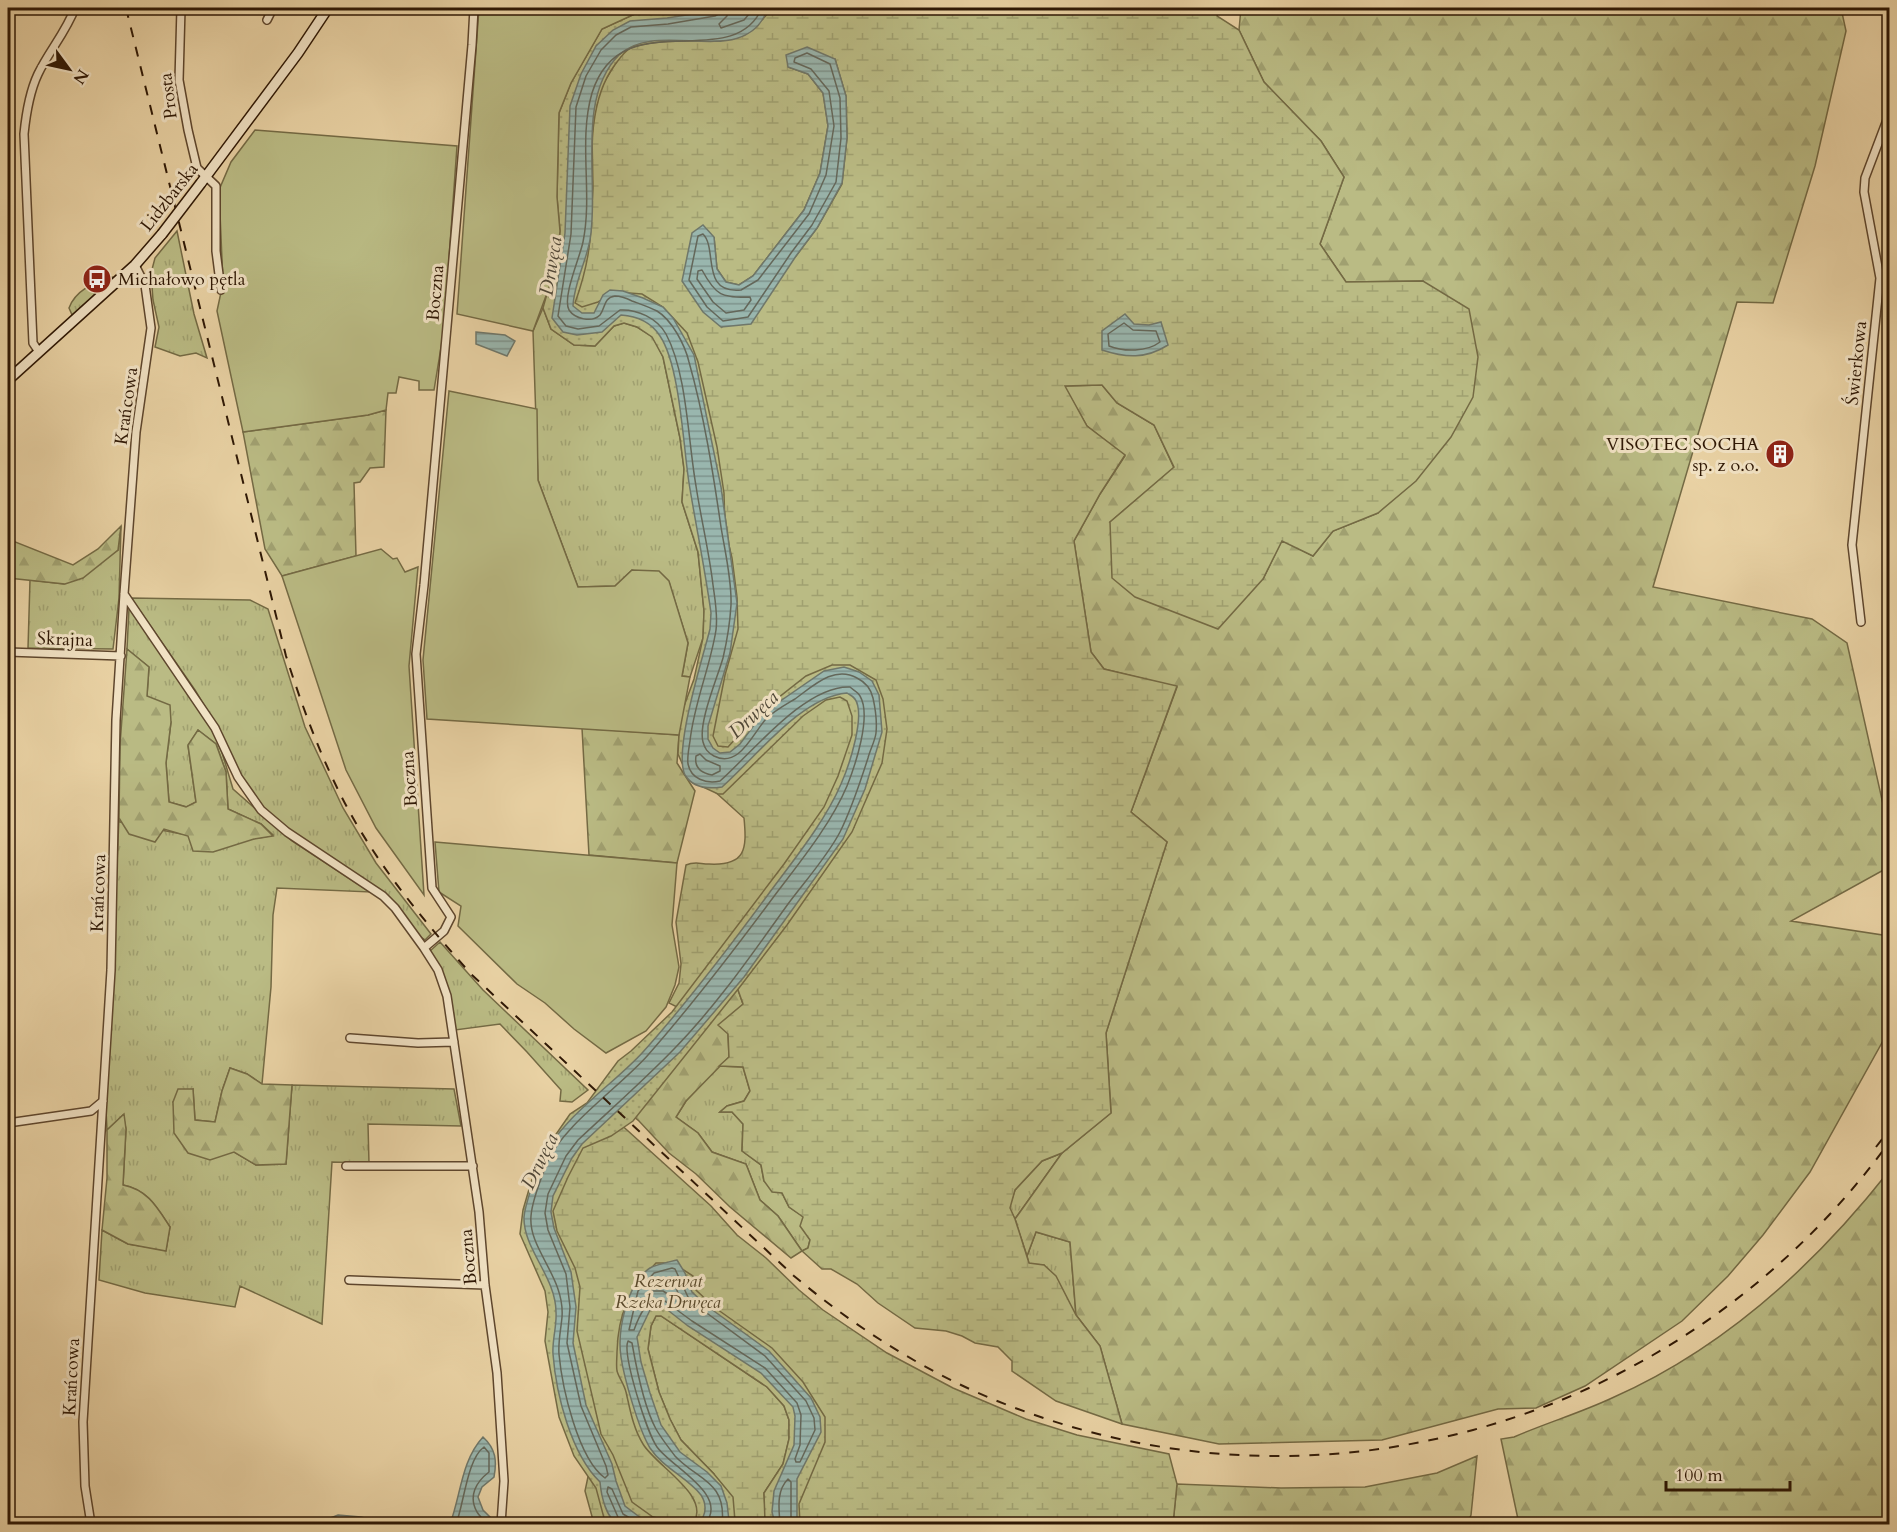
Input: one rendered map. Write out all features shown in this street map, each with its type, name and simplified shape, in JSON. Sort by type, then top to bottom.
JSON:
[{"type":"main road","name":"Lidzbarska","points":[[8,380],[135,265],[162,234],[298,53],[328,8]]},
{"type":"street","points":[[39,352],[33,343],[24,134],[32,88],[75,8]]},
{"type":"street","name":"Prosta","points":[[181,8],[179,80],[197,168],[204,180],[216,186],[216,251],[221,290]]},
{"type":"street","points":[[267,20],[273,8]]},
{"type":"street","name":"Boczna","points":[[474,8],[424,585],[416,646],[432,888],[452,917],[444,931],[424,948],[438,970],[447,996],[473,1166],[497,1373],[504,1481],[501,1524]]},
{"type":"street","name":"Świerkowa","points":[[1861,622],[1852,545],[1880,278],[1864,192],[1865,178],[1890,112]]},
{"type":"street","name":"Krańcowa","points":[[91,1524],[85,1486],[83,1422],[111,970],[116,720],[136,432],[151,328],[145,285],[135,265]]},
{"type":"street","points":[[124,594],[215,728],[237,777],[261,810],[287,832],[383,896],[395,908],[424,948]]},
{"type":"street","name":"Skrajna","points":[[8,652],[121,656]]},
{"type":"street","points":[[350,1038],[418,1043],[454,1042]]},
{"type":"street","points":[[8,1123],[91,1111],[103,1101]]},
{"type":"street","points":[[346,1166],[473,1166]]},
{"type":"street","points":[[349,1280],[485,1285]]},
{"type":"green space","points":[[479,8],[670,8],[663,13],[639,12],[602,29],[571,83],[559,113],[557,197],[560,231],[557,258],[533,331],[457,314]]},
{"type":"green space","name":"Rezerwat Rzeka Drwęca","points":[[710,8],[771,8],[759,23],[731,38],[637,46],[627,51],[614,66],[604,83],[594,123],[590,237],[586,266],[575,303],[582,307],[598,302],[616,292],[642,294],[663,307],[687,333],[698,362],[717,447],[724,493],[725,529],[732,558],[737,597],[738,629],[725,675],[713,736],[718,746],[728,747],[760,712],[806,676],[832,665],[850,665],[876,680],[883,699],[887,729],[882,763],[852,832],[787,925],[633,1121],[611,1136],[583,1148],[553,1211],[557,1231],[575,1268],[580,1287],[577,1331],[601,1434],[613,1455],[632,1502],[653,1517],[680,1524],[608,1524],[604,1518],[596,1488],[574,1456],[559,1417],[545,1341],[548,1312],[545,1291],[520,1234],[523,1210],[532,1179],[550,1143],[570,1114],[587,1103],[618,1061],[672,1012],[784,864],[824,807],[838,776],[852,735],[852,716],[847,701],[840,697],[826,700],[803,716],[723,794],[718,794],[690,781],[678,754],[680,717],[694,679],[703,638],[704,611],[698,552],[682,502],[684,469],[680,438],[663,357],[652,337],[637,327],[624,323],[614,326],[595,346],[574,345],[551,329],[543,308],[557,258],[560,231],[557,197],[559,113],[571,83],[602,29],[639,12],[676,14]]},
{"type":"green space","points":[[768,8],[1220,8],[1217,16],[1239,30],[1264,82],[1321,141],[1344,177],[1320,244],[1346,282],[1423,281],[1469,309],[1478,357],[1473,397],[1451,437],[1416,481],[1378,513],[1333,531],[1313,556],[1282,541],[1263,579],[1218,629],[1135,597],[1112,578],[1110,522],[1174,467],[1154,425],[1117,403],[1102,385],[1065,386],[1087,426],[1125,455],[1074,541],[1091,652],[1104,669],[1177,686],[1131,812],[1167,842],[1106,1033],[1111,1113],[1062,1153],[1042,1161],[1015,1190],[1010,1208],[1029,1263],[1044,1265],[1056,1276],[1076,1315],[1100,1346],[1122,1424],[1056,1401],[1012,1371],[1012,1361],[998,1347],[975,1343],[946,1331],[915,1328],[878,1303],[857,1284],[831,1269],[822,1269],[802,1251],[808,1248],[810,1240],[800,1226],[803,1217],[789,1207],[782,1193],[772,1192],[764,1181],[761,1165],[742,1151],[743,1124],[732,1112],[720,1112],[727,1106],[744,1101],[750,1091],[743,1067],[719,1066],[729,1057],[728,1034],[718,1025],[743,1004],[737,987],[854,827],[859,672],[740,744],[720,753],[708,739],[737,603],[721,487],[684,335],[573,306],[574,292],[590,238],[593,188],[592,135],[597,94],[621,54],[636,44]],"holes":[[[835,59],[846,96],[847,138],[842,184],[817,228],[796,256],[722,327],[714,237],[717,269],[726,282],[739,285],[753,276],[804,210],[820,173],[828,126],[823,93],[808,74],[788,67]]]},
{"type":"green space","points":[[1241,8],[1841,8],[1846,31],[1815,166],[1773,303],[1737,302],[1653,587],[1812,619],[1847,643],[1889,831],[1889,867],[1791,921],[1889,936],[1889,1030],[1810,1172],[1763,1235],[1728,1276],[1682,1321],[1585,1386],[1536,1408],[1498,1409],[1382,1440],[1219,1444],[1122,1424],[1100,1346],[1076,1315],[1070,1242],[1036,1232],[1027,1256],[1015,1219],[1062,1153],[1111,1113],[1106,1033],[1167,842],[1131,812],[1177,687],[1104,669],[1091,652],[1074,541],[1100,494],[1125,456],[1087,426],[1064,386],[1102,385],[1117,403],[1154,425],[1174,468],[1110,522],[1263,579],[1282,540],[1313,556],[1333,531],[1378,513],[1423,281],[1346,282],[1320,244],[1344,177],[1321,141],[1264,82],[1239,30]]},
{"type":"green space","points":[[255,130],[457,146],[444,329],[434,390],[419,390],[419,381],[399,377],[396,393],[388,393],[386,410],[368,415],[243,432],[217,311],[223,283],[219,190],[231,162]]},
{"type":"green space","points":[[177,231],[194,314],[207,358],[196,353],[180,356],[155,347],[159,327],[153,300],[151,273],[155,258]]},
{"type":"green space","points":[[115,278],[73,317],[69,308],[76,297],[93,284]]},
{"type":"green space","points":[[543,308],[551,329],[574,345],[595,346],[614,326],[624,323],[637,327],[653,337],[663,357],[680,438],[684,469],[682,502],[698,552],[704,611],[703,638],[690,677],[682,676],[688,643],[669,582],[632,570],[615,586],[578,587],[538,480],[533,331]]},
{"type":"green space","points":[[449,391],[537,409],[538,480],[578,587],[615,586],[632,570],[659,571],[669,581],[688,643],[682,676],[690,677],[679,735],[427,719],[423,660]]},
{"type":"green space","points":[[386,410],[384,467],[370,468],[360,482],[354,483],[356,556],[282,576],[265,549],[243,432],[368,415]]},
{"type":"green space","points":[[121,526],[119,598],[113,649],[28,648],[30,580],[64,584],[118,550]]},
{"type":"green space","points":[[121,526],[118,550],[83,578],[65,584],[8,578],[8,539],[73,565],[98,549]]},
{"type":"green space","points":[[381,549],[393,559],[397,558],[405,572],[418,567],[409,666],[424,895],[376,828],[346,770],[282,576]]},
{"type":"green space","points":[[131,598],[250,600],[268,609],[305,727],[343,808],[376,863],[431,934],[425,940],[417,935],[394,903],[295,835],[263,809],[247,790],[219,730],[195,690]]},
{"type":"green space","points":[[129,608],[210,726],[221,749],[233,789],[292,841],[370,892],[277,888],[273,915],[271,987],[262,1084],[247,1074],[230,1068],[215,1122],[195,1120],[193,1089],[173,1102],[234,1152],[256,1165],[286,1164],[292,1085],[454,1089],[461,1126],[368,1124],[369,1163],[332,1162],[322,1324],[240,1286],[235,1307],[145,1293],[99,1280],[102,1230],[128,1244],[166,1250],[170,1227],[156,1206],[145,1195],[123,1185],[126,1129],[123,1115],[107,1130],[119,818],[120,822],[216,839],[255,839],[273,835],[261,824],[228,809],[226,772],[216,744],[198,730],[188,746],[196,802],[187,807],[169,802],[166,763],[171,722],[147,696],[149,667],[127,649]]},
{"type":"green space","points":[[127,649],[149,667],[147,696],[170,705],[171,722],[166,763],[169,802],[186,807],[196,802],[188,745],[198,730],[216,744],[226,772],[228,809],[261,824],[273,836],[254,839],[213,852],[193,851],[188,836],[164,829],[155,842],[129,834],[119,818],[120,745]]},
{"type":"green space","points":[[847,693],[858,710],[841,784],[810,839],[679,1008],[669,1003],[679,983],[681,964],[676,922],[686,865],[730,862],[742,853],[744,847],[744,818],[712,789],[822,700]]},
{"type":"green space","points":[[582,728],[679,735],[677,763],[695,791],[677,863],[589,855]]},
{"type":"green space","points":[[435,842],[677,863],[672,925],[679,967],[666,1007],[646,1031],[606,1053],[545,1003],[517,984],[458,926],[461,906],[439,892]]},
{"type":"green space","points":[[440,942],[483,990],[588,1090],[572,1102],[560,1101],[561,1090],[500,1024],[455,1030],[444,979],[430,951]]},
{"type":"green space","points":[[737,987],[743,1004],[728,1034],[729,1057],[686,1101],[676,1117],[698,1133],[712,1152],[746,1164],[760,1200],[778,1216],[802,1251],[791,1258],[669,1153],[628,1112]]},
{"type":"green space","points":[[719,1066],[743,1067],[750,1091],[744,1101],[727,1106],[720,1112],[732,1112],[743,1124],[742,1151],[761,1165],[764,1181],[782,1193],[789,1207],[804,1217],[810,1240],[808,1248],[802,1251],[778,1216],[760,1200],[746,1164],[712,1152],[698,1133],[676,1117],[686,1101]]},
{"type":"green space","points":[[230,1068],[247,1074],[262,1084],[292,1085],[286,1164],[256,1165],[234,1152],[210,1160],[188,1153],[174,1133],[173,1102],[178,1089],[193,1089],[195,1120],[215,1122]]},
{"type":"green space","points":[[124,1114],[126,1129],[123,1185],[132,1187],[145,1195],[156,1206],[170,1227],[166,1251],[128,1244],[102,1230],[107,1178],[107,1130]]},
{"type":"green space","points":[[617,1121],[711,1206],[737,1235],[766,1258],[799,1290],[823,1310],[887,1353],[953,1388],[1026,1419],[1077,1435],[1169,1454],[1177,1484],[1173,1524],[797,1524],[796,1511],[821,1432],[707,1306],[624,1318],[701,1496],[699,1523],[659,1524],[628,1510],[586,1405],[551,1212],[582,1144]]},
{"type":"green space","points":[[1062,1153],[1015,1219],[1009,1208],[1015,1190],[1042,1161]]},
{"type":"green space","points":[[1889,1171],[1889,1524],[1519,1524],[1501,1439],[1514,1437],[1612,1398],[1692,1355],[1729,1329],[1798,1271],[1830,1239]]},
{"type":"green space","points":[[1036,1232],[1070,1242],[1076,1315],[1044,1265],[1029,1264],[1027,1256]]},
{"type":"green space","points":[[656,1263],[673,1263],[693,1276],[696,1290],[714,1307],[772,1348],[803,1382],[825,1417],[825,1442],[799,1504],[800,1524],[766,1524],[764,1493],[783,1464],[789,1439],[789,1420],[784,1406],[767,1387],[661,1316],[656,1316],[651,1326],[648,1349],[659,1392],[670,1419],[681,1440],[733,1497],[735,1521],[733,1524],[680,1524],[694,1522],[697,1512],[695,1502],[688,1491],[643,1444],[634,1425],[625,1389],[617,1369],[618,1338],[627,1303],[639,1283]]},
{"type":"green space","points":[[656,1316],[661,1316],[767,1387],[784,1406],[789,1420],[789,1439],[783,1464],[764,1493],[766,1524],[727,1524],[714,1474],[681,1440],[659,1392],[648,1349],[651,1326]]},
{"type":"green space","points":[[1477,1456],[1471,1515],[1467,1524],[1173,1524],[1177,1484],[1281,1488],[1365,1487],[1437,1473]]},
{"type":"green space","points":[[589,1472],[618,1524],[592,1524],[593,1520],[585,1491]]},
{"type":"water","points":[[732,8],[768,8],[757,27],[741,37],[722,41],[656,41],[636,45],[619,55],[606,73],[597,95],[593,118],[590,240],[573,306],[582,313],[594,313],[603,295],[610,290],[623,291],[643,298],[663,307],[673,318],[694,355],[721,487],[737,603],[730,653],[708,726],[708,739],[713,748],[720,753],[730,752],[740,744],[763,713],[824,671],[844,667],[859,672],[872,681],[879,695],[882,732],[865,789],[843,839],[744,977],[680,1052],[582,1144],[572,1158],[553,1196],[551,1212],[554,1228],[571,1272],[576,1307],[573,1343],[586,1405],[612,1464],[625,1506],[645,1521],[659,1524],[639,1526],[620,1524],[611,1518],[603,1500],[600,1482],[581,1456],[573,1440],[562,1405],[555,1370],[553,1344],[555,1299],[525,1229],[524,1217],[527,1204],[542,1159],[551,1144],[574,1116],[643,1052],[676,1014],[738,936],[817,827],[844,776],[855,741],[859,716],[855,699],[847,693],[830,697],[813,705],[780,730],[722,787],[702,787],[688,779],[682,763],[683,746],[696,681],[710,629],[711,613],[689,483],[680,406],[667,349],[652,327],[638,318],[621,315],[602,332],[577,335],[563,332],[552,318],[565,233],[570,106],[581,74],[596,46],[613,30],[630,21]]},
{"type":"water","points":[[807,47],[835,59],[846,96],[847,138],[842,183],[817,228],[751,324],[721,327],[703,312],[682,281],[692,233],[703,225],[714,237],[717,269],[726,282],[739,285],[753,276],[804,210],[820,173],[828,126],[823,93],[808,74],[788,67],[786,55]]},
{"type":"water","points":[[1125,314],[1134,324],[1149,325],[1161,322],[1168,345],[1152,353],[1136,356],[1119,355],[1102,350],[1102,331]]},
{"type":"water","points":[[476,332],[505,335],[515,341],[507,356],[476,344]]},
{"type":"water","points":[[677,1260],[692,1292],[707,1306],[769,1351],[811,1398],[820,1417],[821,1432],[797,1479],[797,1524],[775,1524],[772,1512],[774,1491],[794,1445],[793,1407],[761,1373],[688,1326],[660,1304],[651,1308],[637,1337],[650,1393],[661,1425],[680,1452],[707,1472],[721,1486],[727,1503],[729,1521],[727,1524],[693,1524],[703,1517],[705,1504],[701,1495],[655,1455],[641,1429],[632,1404],[621,1357],[622,1321],[630,1296],[642,1275],[650,1268]]},
{"type":"water","points":[[483,1437],[493,1451],[495,1471],[494,1477],[482,1487],[478,1497],[483,1510],[492,1519],[491,1524],[450,1524],[466,1467]]},
{"type":"water","points":[[338,1515],[361,1517],[389,1524],[315,1524]]},
{"type":"railway","points":[[126,8],[286,656],[317,743],[357,825],[410,902],[471,974],[794,1276],[819,1297],[873,1335],[929,1368],[988,1397],[1018,1409],[1139,1443],[1261,1456],[1381,1449],[1499,1422],[1611,1378],[1715,1315],[1809,1236],[1890,1141]]},
{"type":"railway","points":[[1876,1147],[1890,1129]]},
{"type":"place","name":"Michałowo pętla","points":[[97,279]]},
{"type":"place","name":"VISOTEC SOCHA sp. z o.o.","points":[[1780,454]]},
{"type":"water label","name":"Drwęca","points":[[550,266]]},
{"type":"water label","name":"Drwęca","points":[[753,714]]},
{"type":"water label","name":"Drwęca","points":[[539,1161]]}]
